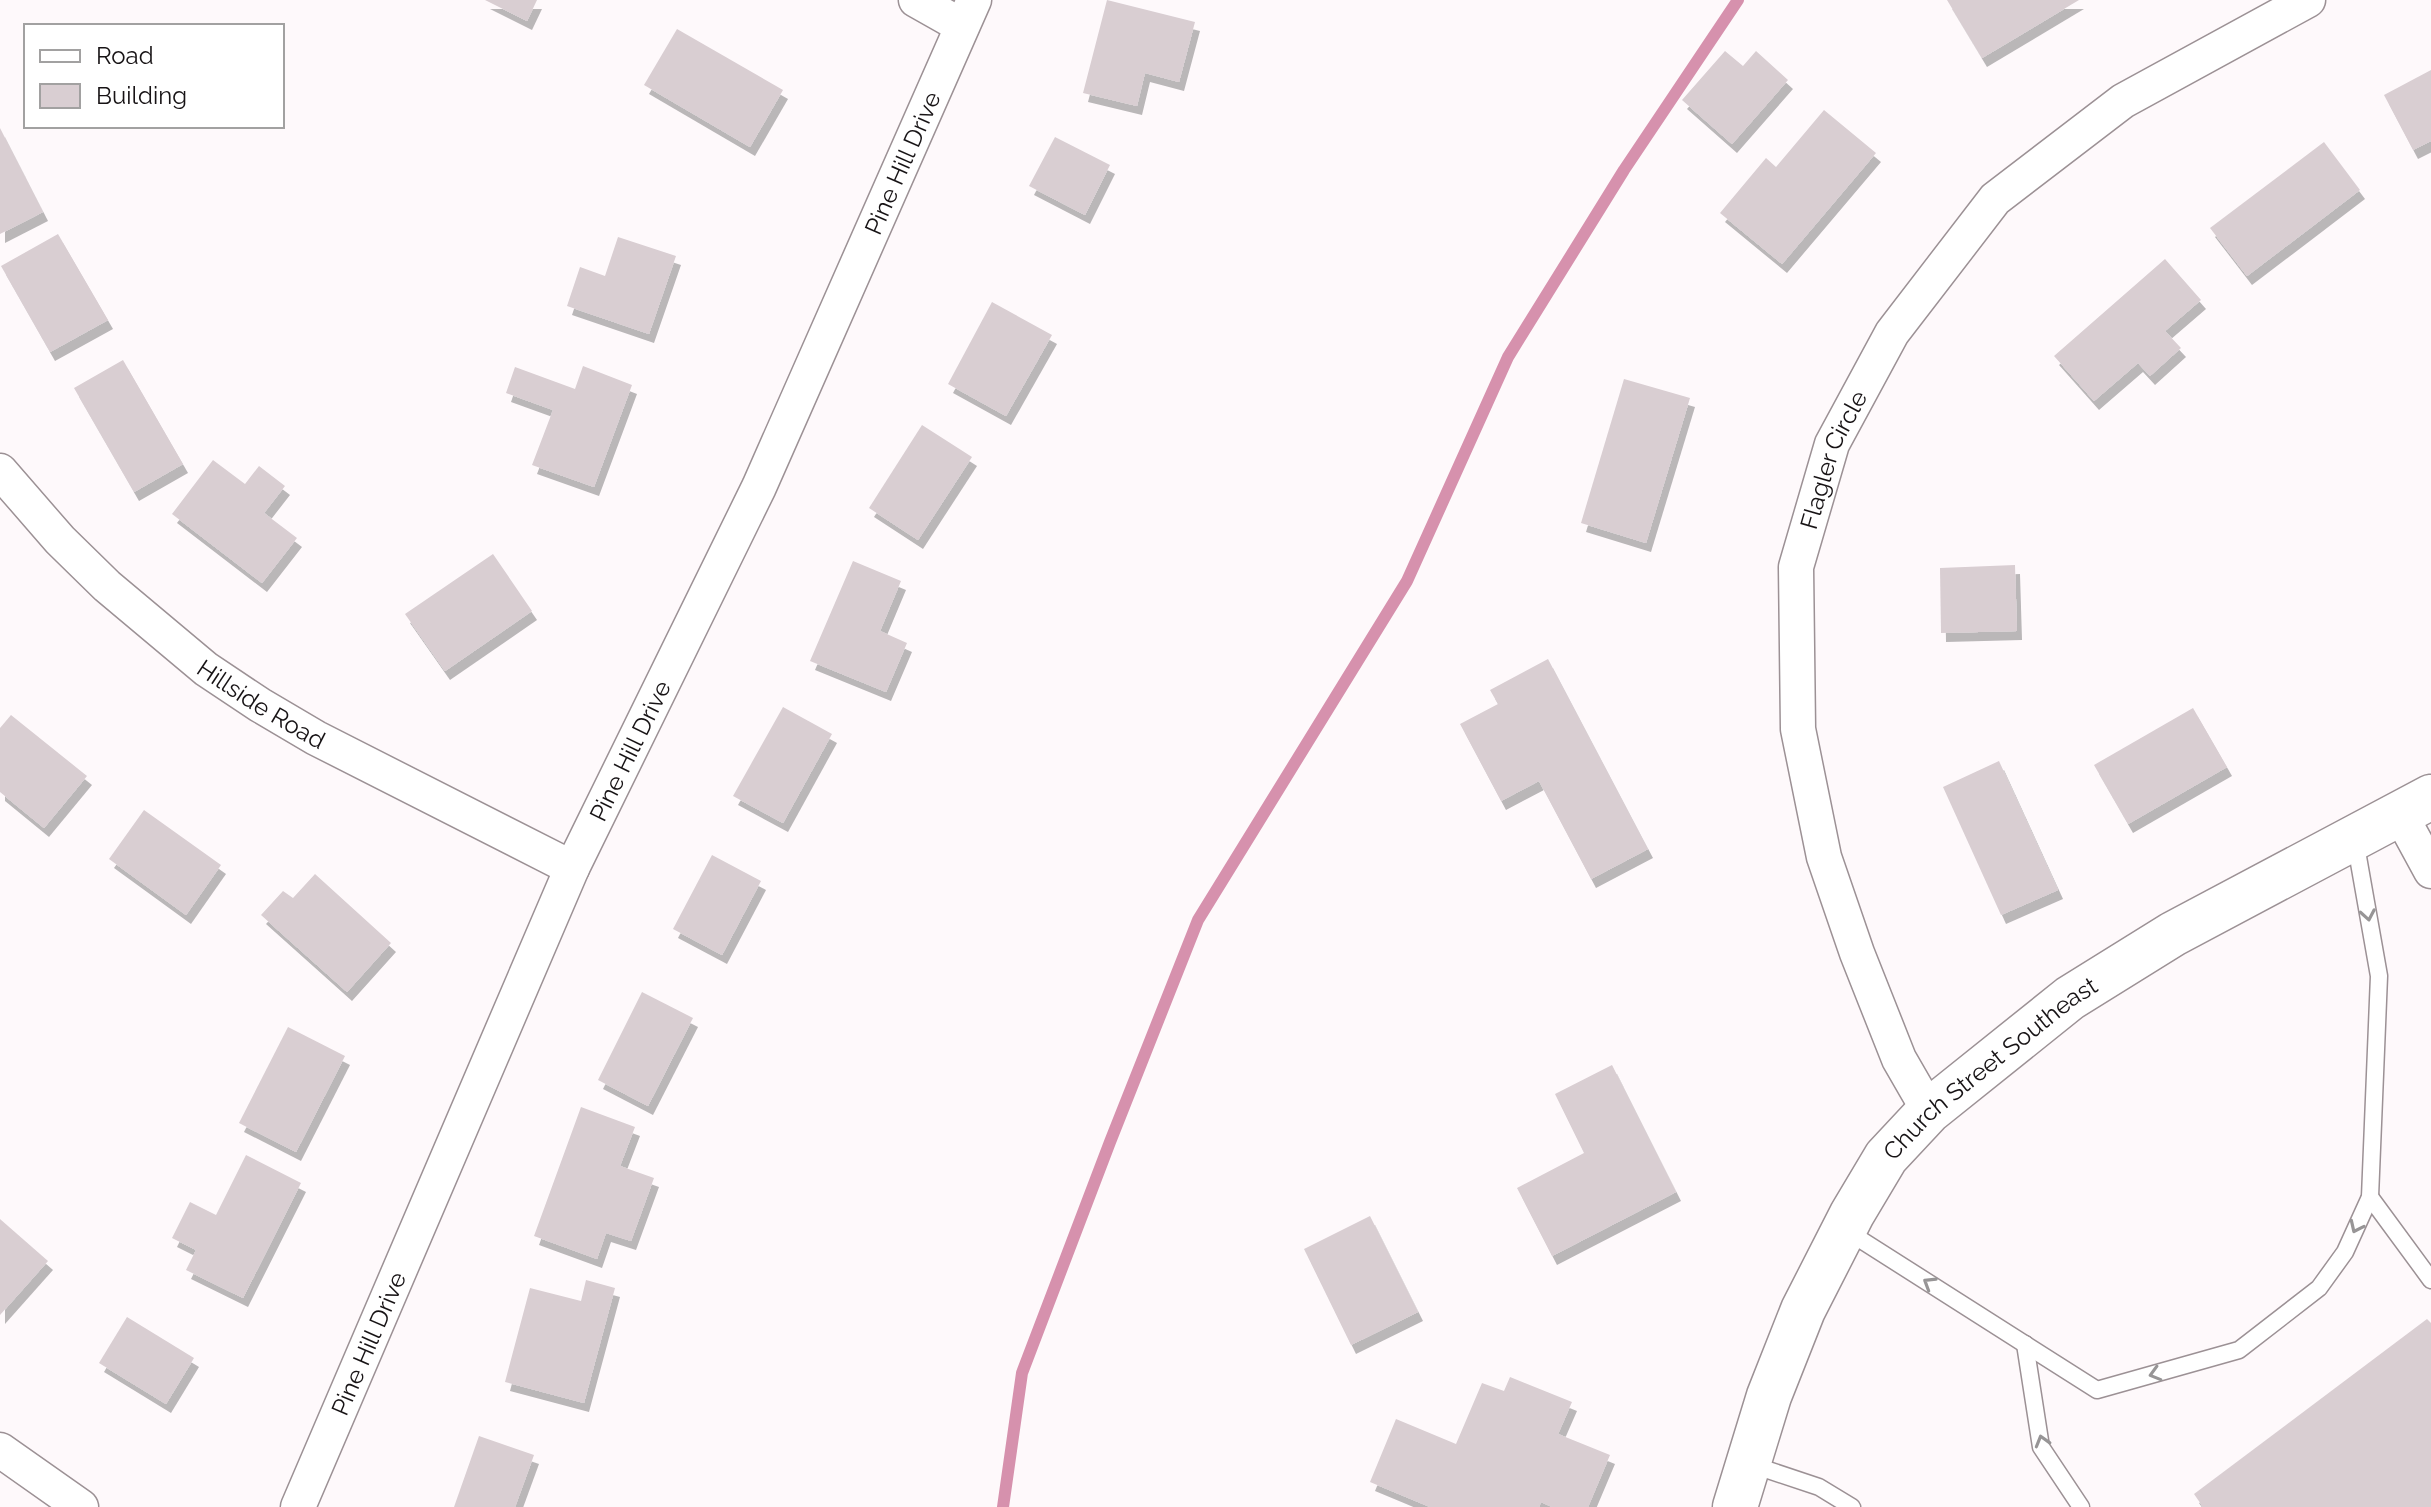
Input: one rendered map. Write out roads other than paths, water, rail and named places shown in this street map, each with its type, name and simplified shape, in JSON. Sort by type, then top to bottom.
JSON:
[{"type":"street","points":[[916,0],[968,13]]},
{"type":"street","name":"Flagler Circle","points":[[1929,1111],[1899,1059],[1857,953],[1824,857],[1798,729],[1796,567],[1832,444],[1892,333],[1995,199],[2123,101],[2308,0]]},
{"type":"street","name":"Pine Hill Drive","points":[[298,1507],[572,868],[759,487],[968,13]]},
{"type":"street","name":"Hillside Road","points":[[0,471],[60,540],[107,586],[206,669],[316,738],[572,868]]},
{"type":"street","points":[[2416,806],[2431,871]]},
{"type":"street","name":"Church Street Southeast","points":[[1735,1507],[1769,1396],[1803,1310],[1844,1229],[1886,1157],[1929,1111],[2070,998],[2173,934],[2416,806]]},
{"type":"street","points":[[0,1450],[81,1507]]},
{"type":"lane","points":[[1844,1229],[2097,1390],[2239,1350],[2319,1288],[2345,1252],[2370,1197],[2379,976],[2354,839]]},
{"type":"lane","points":[[2370,1197],[2431,1280]]},
{"type":"lane","points":[[2025,1344],[2041,1447],[2081,1507]]},
{"type":"lane","points":[[1748,1464],[1819,1487],[1852,1507]]},
{"type":"waterway","points":[[1003,1507],[1022,1373],[1198,920],[1407,581],[1508,357],[1624,170],[1738,0]]}]
